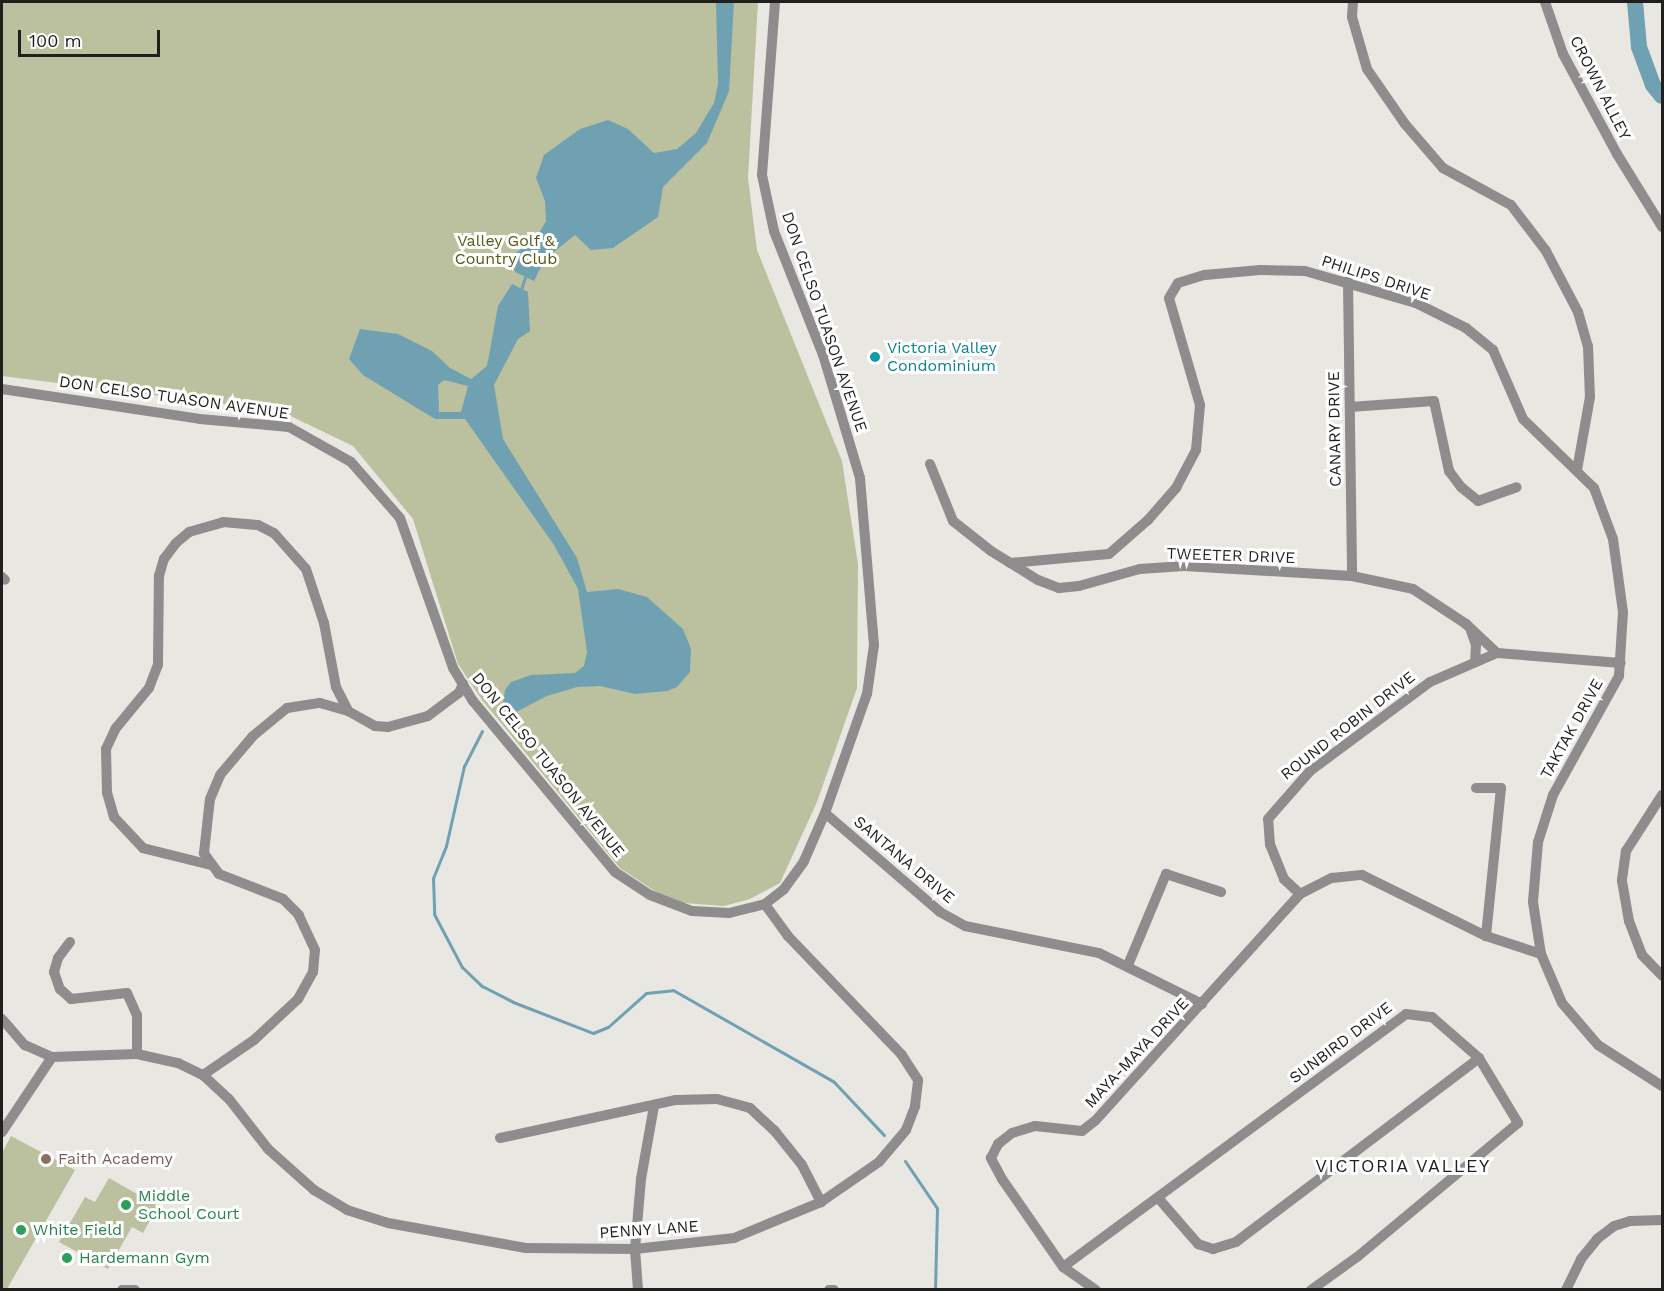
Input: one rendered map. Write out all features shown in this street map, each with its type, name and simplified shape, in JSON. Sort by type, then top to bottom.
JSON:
[{"type":"street","name":"DON CELSO TUASON AVENUE","points":[[2,390],[200,419],[289,427],[351,462],[400,518],[453,668],[463,684],[615,872],[650,895],[692,911],[729,913],[765,904],[784,889],[804,861],[825,813],[867,694],[874,645],[872,595],[860,478],[823,355],[774,231],[762,175],[775,2]]},
{"type":"street","points":[[1353,2],[1352,16],[1367,69],[1406,124],[1443,168],[1511,205],[1546,251],[1578,312],[1588,346],[1590,397],[1577,470]]},
{"type":"street","name":"CROWN ALLEY","points":[[1545,2],[1563,54],[1617,154],[1662,227]]},
{"type":"street","name":"PHILIPS DRIVE","points":[[1010,563],[1109,555],[1148,520],[1176,489],[1196,450],[1200,405],[1169,298],[1178,283],[1205,275],[1260,270],[1305,271],[1348,281],[1416,303],[1466,328],[1493,351],[1523,419],[1577,470]]},
{"type":"street","name":"CANARY DRIVE","points":[[1348,281],[1352,576]]},
{"type":"street","points":[[1350,406],[1434,401],[1449,471],[1461,488],[1478,501],[1517,487]]},
{"type":"street","name":"TWEETER DRIVE","points":[[930,464],[953,521],[1010,563],[1059,588],[1080,586],[1140,569],[1184,566],[1352,576],[1413,589],[1470,628],[1497,653]]},
{"type":"street","name":"TAKTAK DRIVE","points":[[1577,470],[1594,488],[1613,539],[1623,612],[1621,663],[1619,676],[1553,795],[1538,842],[1533,902],[1541,954],[1562,1003],[1598,1045],[1662,1086]]},
{"type":"street","points":[[203,1075],[254,1040],[298,999],[313,972],[315,950],[299,915],[283,899],[238,884],[211,865],[143,849],[114,818],[107,793],[106,749],[116,728],[149,688],[158,665],[159,576],[164,559],[176,543],[189,532],[223,522],[258,525],[274,532],[306,569],[324,623],[336,687],[348,711]]},
{"type":"street","points":[[1470,628],[1476,645],[1475,662]]},
{"type":"street","name":"ROUND ROBIN DRIVE","points":[[1300,894],[1284,879],[1270,845],[1268,819],[1287,792],[1430,682],[1497,653],[1621,663]]},
{"type":"street","points":[[211,865],[204,853],[210,800],[220,775],[236,754],[287,708],[320,703],[348,711],[375,726],[412,723],[459,693],[463,684]]},
{"type":"street","points":[[1476,788],[1501,788],[1486,936]]},
{"type":"street","points":[[1662,795],[1626,851],[1622,881],[1629,921],[1642,955],[1662,976]]},
{"type":"street","name":"SANTANA DRIVE","points":[[825,813],[940,912],[965,926],[1066,943],[1128,965],[1202,1004]]},
{"type":"street","points":[[1128,965],[1166,874],[1221,892]]},
{"type":"street","points":[[1300,894],[1332,878],[1362,875],[1486,936],[1541,954]]},
{"type":"street","name":"MAYA-MAYA DRIVE","points":[[1096,1290],[1063,1267],[996,1169],[991,1158],[998,1144],[1012,1133],[1035,1126],[1082,1131],[1115,1101],[1300,894]]},
{"type":"street","name":"PENNY LANE","points":[[2,1019],[25,1045],[52,1057],[137,1054],[178,1063],[203,1075],[229,1099],[268,1149],[314,1190],[347,1210],[388,1223],[490,1244],[526,1248],[635,1249],[734,1238],[821,1202],[879,1162],[896,1145],[915,1106],[918,1080],[902,1055],[788,936],[765,904]]},
{"type":"street","points":[[70,942],[58,958],[54,972],[60,989],[70,999],[127,993],[137,1015],[137,1054]]},
{"type":"street","name":"SUNBIRD DRIVE","points":[[1063,1267],[1159,1199],[1406,1014],[1432,1017],[1479,1058],[1518,1123],[1357,1257],[1311,1290]]},
{"type":"street","points":[[2,1132],[52,1057]]},
{"type":"street","points":[[1159,1199],[1198,1244],[1213,1249],[1236,1242],[1479,1058]]},
{"type":"street","points":[[500,1138],[676,1100],[717,1099],[750,1108],[774,1130],[802,1165],[821,1202]]},
{"type":"street","points":[[638,1290],[635,1249],[641,1179],[654,1106]]},
{"type":"street","points":[[1566,1290],[1581,1259],[1597,1239],[1614,1226],[1630,1221],[1662,1220]]},
{"type":"street","points":[[122,1290],[135,1290]]},
{"type":"green space","name":"Valley Golf & Country Club","points":[[2,2],[758,2],[748,178],[757,250],[842,461],[858,564],[857,688],[817,802],[780,883],[750,899],[724,906],[671,902],[620,868],[482,700],[458,664],[413,519],[353,446],[280,411],[2,376]]},
{"type":"green space","name":"White Field","points":[[11,1136],[75,1170],[7,1289],[2,1289],[2,1153]]},
{"type":"green space","points":[[109,1178],[158,1206],[143,1233],[132,1227],[108,1269],[59,1242],[85,1197],[95,1202]]},
{"type":"water","points":[[716,2],[734,2],[729,91],[707,143],[663,187],[658,217],[613,248],[591,250],[575,235],[545,259],[534,281],[515,272],[511,256],[535,240],[546,221],[545,201],[536,178],[544,155],[580,129],[608,120],[628,129],[654,153],[677,149],[696,133],[714,103],[718,84]]},
{"type":"water","points":[[512,284],[528,292],[530,331],[518,339],[494,385],[503,439],[577,558],[587,592],[618,589],[647,597],[683,629],[691,649],[690,672],[677,687],[667,691],[635,694],[600,686],[577,687],[547,696],[514,713],[502,711],[505,690],[511,682],[531,675],[575,673],[584,666],[587,652],[578,589],[554,545],[465,419],[435,419],[363,375],[349,359],[360,329],[398,334],[432,351],[450,368],[471,379],[487,366],[498,306]],"holes":[[[444,380],[468,386],[461,412],[439,412],[438,385]]]},
{"type":"waterway","points":[[1635,2],[1639,47],[1653,85],[1662,96]]},
{"type":"waterway","points":[[520,292],[526,275]]},
{"type":"waterway","points":[[482,731],[464,766],[446,846],[433,878],[434,914],[462,967],[482,986],[513,1002],[593,1033],[608,1027],[646,993],[673,990],[834,1082],[884,1135]]},
{"type":"waterway","points":[[905,1161],[937,1208],[935,1290]]},
{"type":"place","name":"Victoria Valley Condominium","points":[[875,357]]},
{"type":"place","name":"Faith Academy","points":[[46,1159]]},
{"type":"place","name":"Middle School Court","points":[[126,1205]]},
{"type":"place","name":"White Field","points":[[21,1230]]},
{"type":"place","name":"Hardemann Gym","points":[[67,1258]]},
{"type":"district","name":"VICTORIA VALLEY","points":[[1403,1166]]}]
